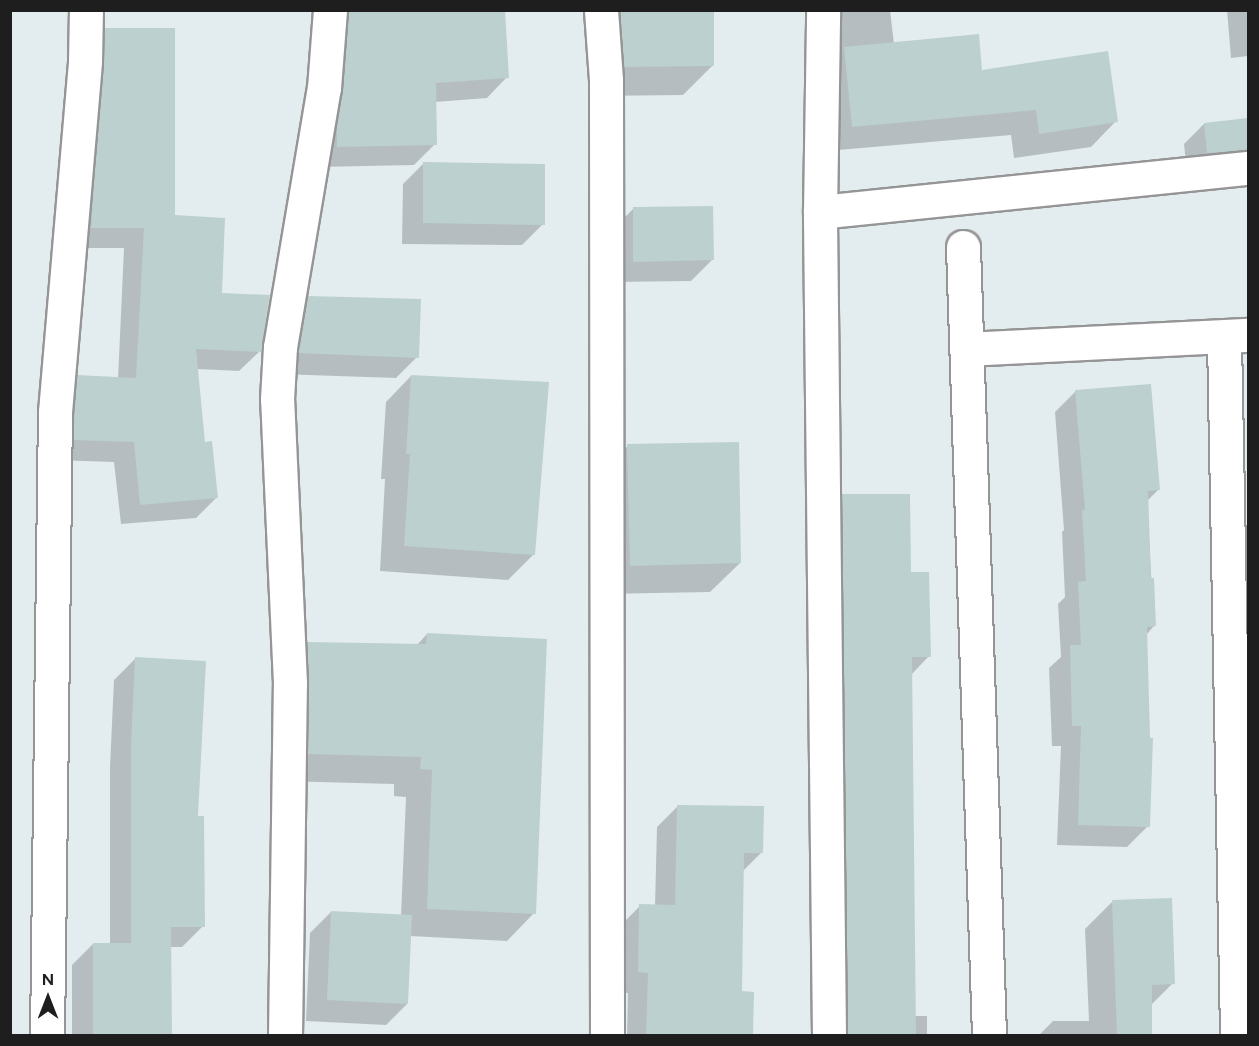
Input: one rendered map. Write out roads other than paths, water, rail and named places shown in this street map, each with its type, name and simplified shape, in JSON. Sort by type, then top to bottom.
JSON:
[{"type":"street","points":[[48,1035],[56,412],[85,61],[86,10]]},
{"type":"street","points":[[285,1035],[290,683],[277,399],[282,335],[324,88],[330,10]]},
{"type":"street","points":[[601,10],[606,80],[607,1035]]},
{"type":"street","points":[[823,10],[820,212],[829,1035]]},
{"type":"street","points":[[820,212],[1248,168]]},
{"type":"street","points":[[963,247],[989,1035]]},
{"type":"street","points":[[967,349],[1236,336],[1237,1035]]}]
